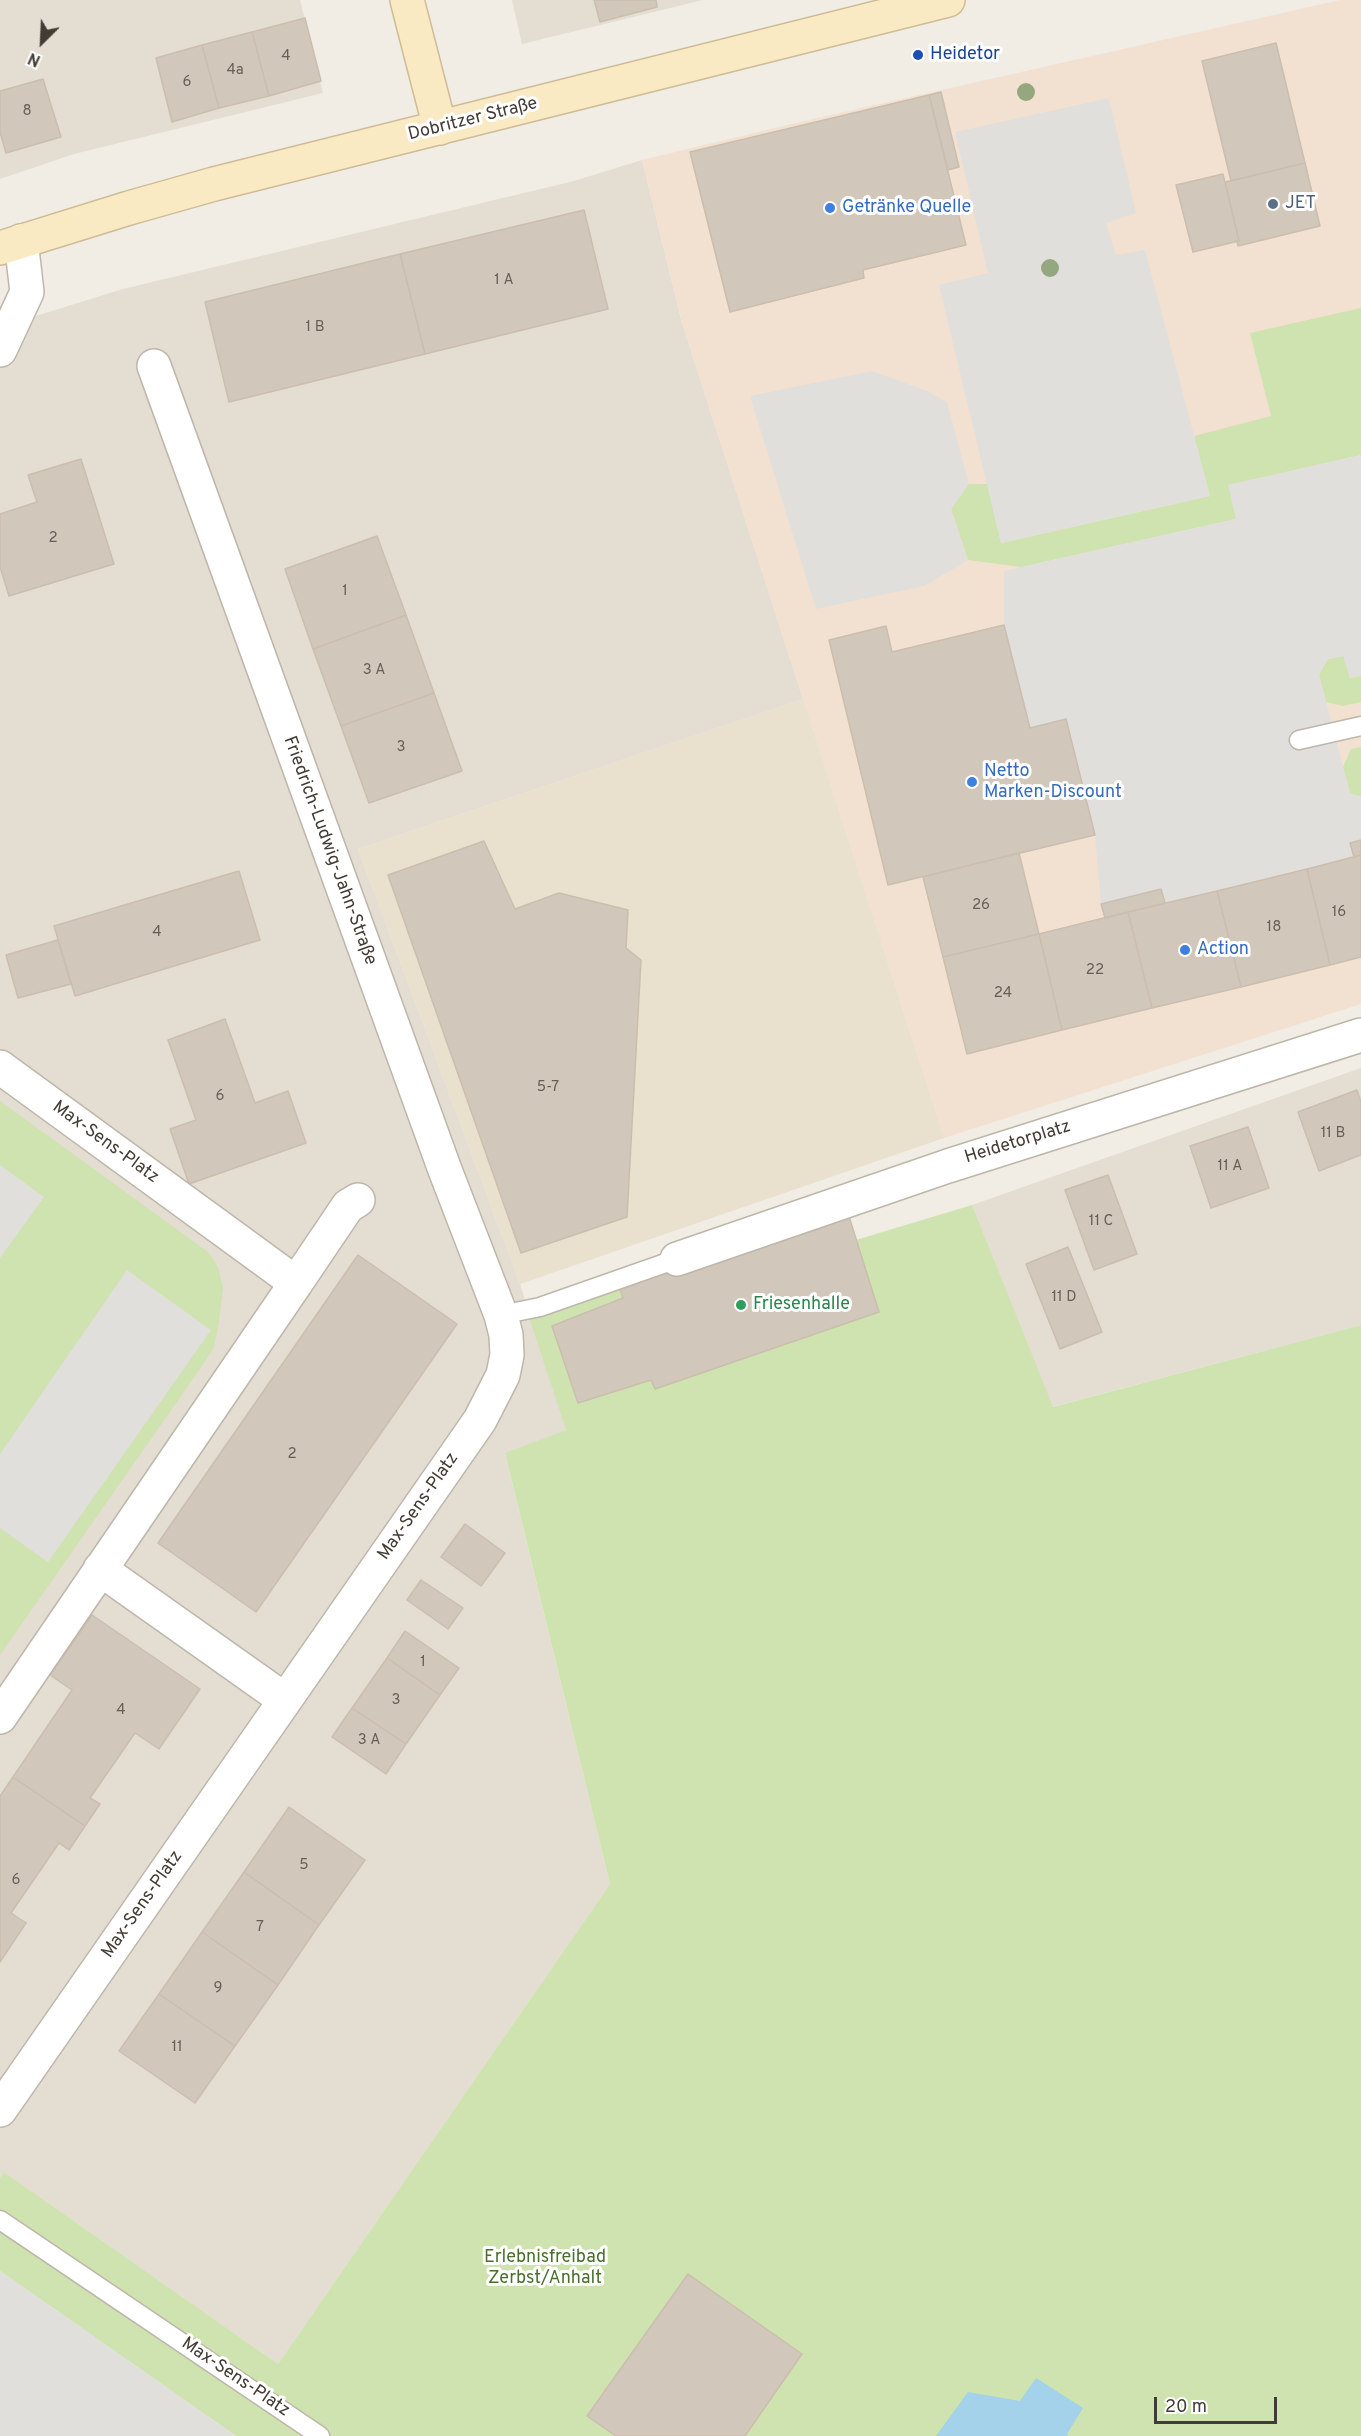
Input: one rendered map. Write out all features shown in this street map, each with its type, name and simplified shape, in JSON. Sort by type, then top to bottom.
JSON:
[{"type":"main road","points":[[407,0],[440,128]]},
{"type":"main road","name":"Dobritzer Straße","points":[[11,245],[214,184],[948,0]]},
{"type":"street","points":[[0,350],[27,292],[11,245]]},
{"type":"street","name":"Friedrich-Ludwig-Jahn-Straße","points":[[154,366],[445,1170],[504,1325]]},
{"type":"street","name":"Heidetorplatz","points":[[677,1259],[948,1166],[1361,1035]]},
{"type":"street","name":"Max-Sens-Platz","points":[[0,1067],[296,1283]]},
{"type":"street","points":[[0,1717],[348,1206],[358,1200]]},
{"type":"street","name":"Max-Sens-Platz","points":[[0,2109],[484,1412],[503,1375],[507,1355],[504,1325]]},
{"type":"street","points":[[100,1569],[285,1700]]},
{"type":"lane","points":[[1299,740],[1361,726]]},
{"type":"lane","points":[[504,1325],[540,1307],[677,1259]]},
{"type":"lane","name":"Max-Sens-Platz","points":[[0,2220],[320,2436]]},
{"type":"shaded area","points":[[0,0],[300,0],[323,93],[74,154],[0,179]]},
{"type":"shaded area","points":[[512,0],[703,0],[522,44]]},
{"type":"shaded area","points":[[1340,0],[1361,0],[1361,1004],[944,1138],[682,323],[642,160]]},
{"type":"shaded area","points":[[1109,98],[1136,213],[1106,223],[1116,255],[1145,250],[1210,496],[1001,543],[939,285],[988,273],[955,132]]},
{"type":"shaded area","points":[[642,160],[682,323],[803,699],[358,849],[520,1284],[566,1430],[505,1454],[610,1884],[278,2364],[4,2172],[0,2178],[0,327],[123,289],[574,181]]},
{"type":"shaded area","points":[[872,371],[927,391],[947,402],[969,484],[951,509],[968,560],[924,586],[816,609],[750,396]]},
{"type":"shaded area","points":[[1361,455],[1361,676],[1350,678],[1343,656],[1328,659],[1319,675],[1350,793],[1361,797],[1361,840],[1350,843],[1354,857],[1165,903],[1161,889],[1101,904],[1095,835],[1066,720],[1030,728],[1004,625],[1004,571],[1236,519],[1228,485]]},
{"type":"shaded area","points":[[803,699],[944,1138],[520,1284],[358,849]]},
{"type":"shaded area","points":[[1361,1068],[1361,1325],[1052,1407],[972,1205]]},
{"type":"shaded area","points":[[0,1165],[44,1197],[0,1258]]},
{"type":"shaded area","points":[[127,1270],[211,1330],[48,1562],[0,1528],[0,1454]]},
{"type":"shaded area","points":[[0,2271],[236,2436],[0,2436]]},
{"type":"green space","points":[[1361,308],[1361,455],[1229,485],[1236,519],[1021,567],[968,560],[951,509],[969,484],[987,484],[1001,543],[1210,496],[1194,436],[1271,416],[1250,333]]},
{"type":"green space","points":[[1344,656],[1350,678],[1361,676],[1361,702],[1343,706],[1326,702],[1319,675],[1328,659]]},
{"type":"green space","points":[[1361,747],[1361,797],[1350,793],[1343,767],[1351,749]]},
{"type":"green space","points":[[0,1101],[208,1252],[218,1267],[223,1288],[214,1347],[0,1655]]},
{"type":"green space","name":"Erlebnisfreibad Zerbst/Anhalt","points":[[972,1205],[1053,1407],[1361,1325],[1361,2436],[236,2436],[0,2271],[0,2178],[4,2172],[278,2364],[610,1884],[505,1453],[566,1430],[529,1317],[619,1286],[856,1240]]},
{"type":"water","points":[[1036,2378],[1083,2408],[1067,2434],[1068,2436],[936,2436],[968,2392],[1020,2401]]},
{"type":"building","points":[[594,0],[656,0],[657,7],[600,22]]},
{"type":"building","points":[[305,18],[321,81],[269,96],[252,32]]},
{"type":"building","points":[[252,32],[269,96],[219,108],[202,45]]},
{"type":"building","points":[[1276,43],[1305,163],[1231,181],[1202,61]]},
{"type":"building","points":[[202,45],[219,108],[172,122],[156,58]]},
{"type":"building","points":[[43,79],[61,137],[6,153],[0,132],[0,91]]},
{"type":"building","points":[[941,92],[959,167],[948,170],[929,95]]},
{"type":"building","name":"Getränke Quelle","points":[[929,95],[966,245],[863,270],[864,278],[730,312],[690,152]]},
{"type":"building","name":"JET","points":[[1305,163],[1320,226],[1238,246],[1237,241],[1239,241],[1225,182]]},
{"type":"building","points":[[1223,174],[1239,241],[1193,252],[1176,185]]},
{"type":"building","points":[[584,210],[608,309],[425,354],[400,254]]},
{"type":"building","points":[[400,254],[425,354],[229,402],[205,302]]},
{"type":"building","points":[[81,459],[114,564],[9,596],[0,567],[0,514],[37,502],[28,475]]},
{"type":"building","points":[[377,536],[406,615],[313,649],[285,569]]},
{"type":"building","points":[[406,615],[434,693],[341,726],[313,649]]},
{"type":"building","name":"Netto Marken-Discount","points":[[1004,625],[1030,728],[1066,719],[1095,835],[888,885],[829,640],[886,626],[892,652]]},
{"type":"building","points":[[434,693],[462,771],[369,803],[341,726]]},
{"type":"building","points":[[1361,840],[1361,855],[1354,857],[1350,843]]},
{"type":"building","points":[[484,841],[515,909],[559,893],[628,910],[626,948],[641,960],[627,1217],[521,1253],[388,875]]},
{"type":"building","points":[[1019,853],[1039,934],[943,957],[923,877]]},
{"type":"building","points":[[1361,855],[1361,957],[1330,965],[1307,869]]},
{"type":"building","points":[[1307,869],[1330,965],[1241,987],[1217,891]]},
{"type":"building","points":[[239,871],[260,940],[75,996],[54,926]]},
{"type":"building","points":[[1161,889],[1165,903],[1105,918],[1101,904]]},
{"type":"building","name":"Action","points":[[1217,891],[1241,987],[1152,1008],[1128,912]]},
{"type":"building","points":[[1128,912],[1152,1008],[1062,1030],[1039,934]]},
{"type":"building","points":[[1039,934],[1062,1030],[967,1054],[943,957]]},
{"type":"building","points":[[58,940],[71,984],[18,998],[6,955]]},
{"type":"building","points":[[225,1019],[255,1103],[288,1091],[306,1143],[189,1184],[170,1129],[196,1120],[168,1040]]},
{"type":"building","points":[[1357,1090],[1361,1102],[1361,1155],[1319,1171],[1298,1112]]},
{"type":"building","points":[[1248,1127],[1269,1188],[1211,1208],[1190,1146]]},
{"type":"building","points":[[1108,1175],[1137,1254],[1094,1270],[1065,1190]]},
{"type":"building","name":"Friesenhalle","points":[[847,1210],[879,1312],[655,1389],[651,1380],[578,1403],[552,1326],[623,1298],[619,1286]]},
{"type":"building","points":[[1068,1247],[1102,1332],[1060,1349],[1026,1264]]},
{"type":"building","points":[[358,1255],[457,1324],[256,1612],[158,1543]]},
{"type":"building","points":[[465,1524],[505,1553],[481,1586],[441,1557]]},
{"type":"building","points":[[421,1580],[463,1608],[448,1629],[407,1600]]},
{"type":"building","points":[[92,1615],[200,1689],[159,1749],[135,1733],[90,1798],[100,1804],[85,1826],[13,1777],[72,1690],[50,1675]]},
{"type":"building","points":[[405,1631],[459,1668],[440,1695],[387,1658]]},
{"type":"building","points":[[387,1658],[440,1695],[406,1744],[352,1708]]},
{"type":"building","points":[[352,1708],[406,1744],[386,1774],[332,1737]]},
{"type":"building","points":[[13,1777],[85,1826],[69,1850],[59,1843],[11,1913],[26,1923],[0,1962],[0,1796]]},
{"type":"building","points":[[289,1807],[365,1860],[319,1925],[244,1872]]},
{"type":"building","points":[[244,1872],[319,1925],[278,1985],[202,1932]]},
{"type":"building","points":[[202,1932],[278,1985],[235,2046],[159,1994]]},
{"type":"building","points":[[159,1994],[235,2046],[195,2103],[119,2051]]},
{"type":"building","points":[[688,2274],[802,2354],[745,2436],[616,2436],[587,2416]]},
{"type":"place","name":"Heidetor","points":[[918,55]]},
{"type":"place","name":"JET","points":[[1273,204]]},
{"type":"place","name":"Getränke Quelle","points":[[830,208]]},
{"type":"place","name":"Netto Marken-Discount","points":[[972,782]]},
{"type":"place","name":"Action","points":[[1185,950]]},
{"type":"place","name":"Friesenhalle","points":[[741,1305]]}]
